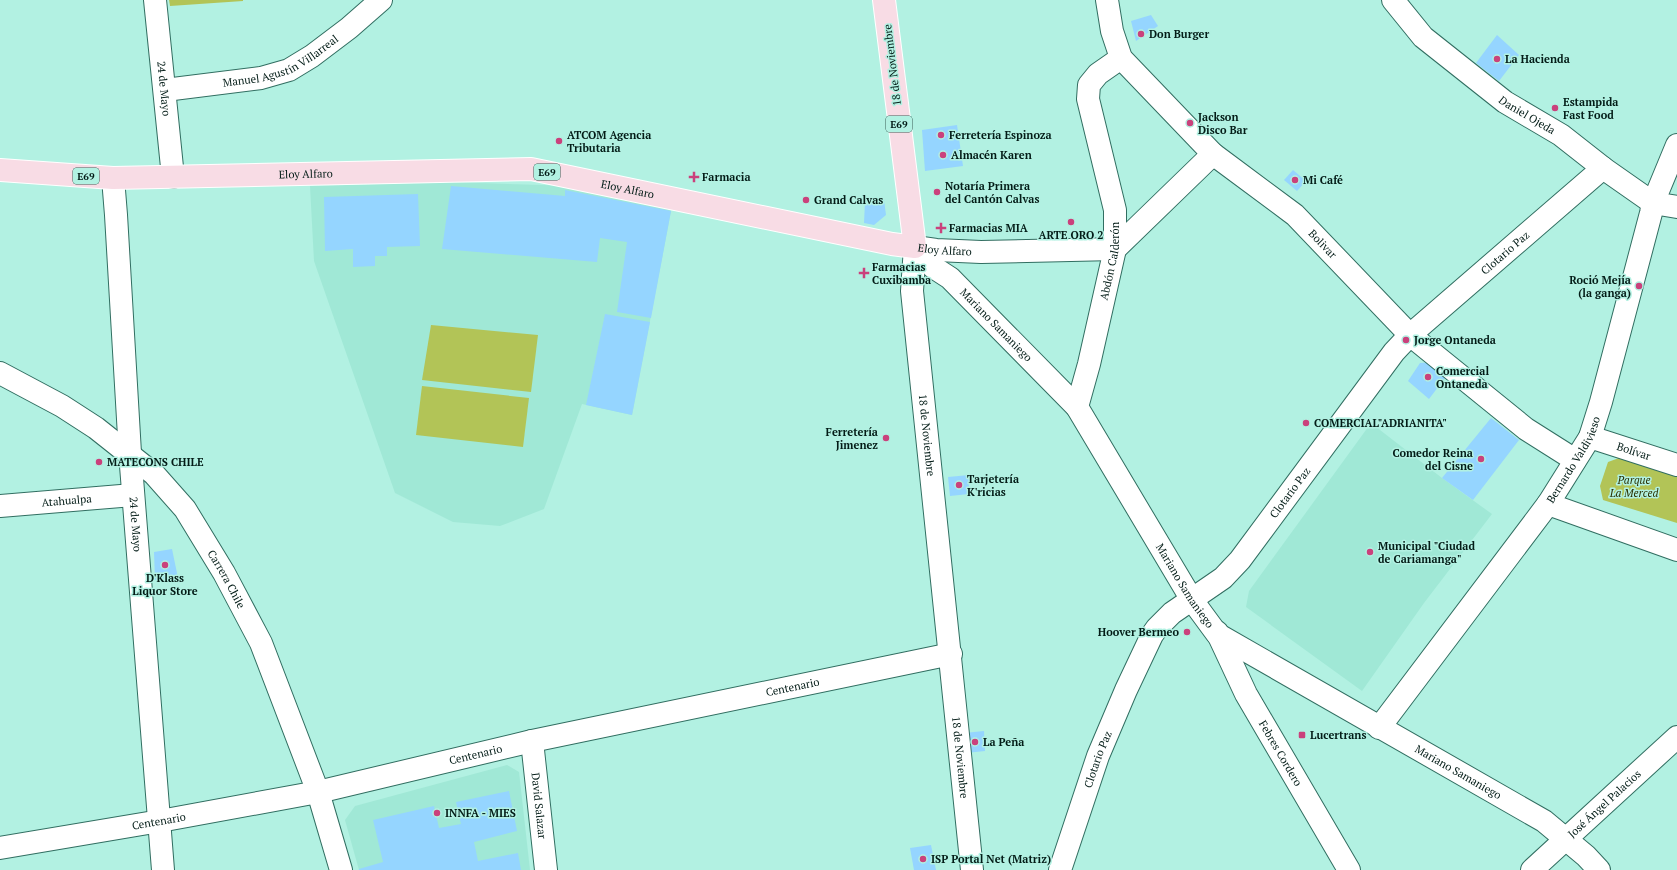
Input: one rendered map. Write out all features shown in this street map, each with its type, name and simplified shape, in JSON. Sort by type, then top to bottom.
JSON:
[{"type":"main road","name":"18 de Noviembre","points":[[884,0],[915,247]]},
{"type":"main road","name":"Eloy Alfaro","points":[[0,170],[113,178],[531,169],[892,244],[915,247]]},
{"type":"street","name":"24 de Mayo","points":[[155,0],[173,177]]},
{"type":"street","name":"Manuel Agustín Villarreal","points":[[165,90],[261,78],[288,70],[312,56],[349,28],[381,0]]},
{"type":"street","name":"Bolivar","points":[[1107,0],[1112,31],[1121,58],[1213,154],[1295,215],[1410,335],[1526,429],[1576,460]]},
{"type":"street","name":"Daniel Ojeda","points":[[1393,0],[1423,37],[1505,102],[1560,135],[1652,203],[1677,207]]},
{"type":"street","name":"Abdón Calderón","points":[[1077,407],[1089,364],[1115,249],[1114,210],[1088,99],[1089,84],[1098,74],[1121,58]]},
{"type":"street","name":"Bernardo Valdivieso","points":[[1380,728],[1548,504],[1590,437],[1603,394],[1651,213],[1652,203],[1677,145]]},
{"type":"street","points":[[1115,249],[1213,154]]},
{"type":"street","name":"Clotario Paz","points":[[1060,870],[1098,756],[1126,690],[1157,628],[1172,613],[1223,578],[1240,560],[1394,352],[1410,335],[1603,168]]},
{"type":"street","name":"24 de Mayo","points":[[113,178],[130,453],[160,821],[162,870]]},
{"type":"street","name":"Eloy Alfaro","points":[[915,247],[936,250],[981,252],[1115,249]]},
{"type":"street","name":"Mariano Samaniego","points":[[915,247],[933,267],[950,278],[1077,407],[1192,600],[1217,634],[1281,669],[1380,728],[1544,821],[1565,838],[1599,870]]},
{"type":"street","name":"18 de Noviembre","points":[[915,247],[912,291],[951,654],[972,870]]},
{"type":"street","points":[[962,290],[959,272],[962,265],[970,258],[981,252]]},
{"type":"street","name":"Carrera Chile","points":[[0,373],[62,406],[96,428],[130,453],[154,474],[185,509],[224,573],[261,644],[318,792],[341,870]]},
{"type":"street","name":"Bolívar","points":[[1590,437],[1677,465]]},
{"type":"street","name":"Atahualpa","points":[[0,506],[133,495]]},
{"type":"street","points":[[1548,504],[1677,550]]},
{"type":"street","points":[[1217,634],[1212,611],[1213,599],[1215,591],[1223,578]]},
{"type":"street","name":"Febres Cordero","points":[[1217,634],[1246,694],[1349,870]]},
{"type":"street","name":"Centenario","points":[[0,848],[318,792],[532,741],[951,654]]},
{"type":"street","points":[[1246,694],[1246,673],[1250,669],[1255,666],[1262,665],[1281,669]]},
{"type":"street","name":"José Ángel Palacios","points":[[1532,870],[1565,838],[1677,737]]},
{"type":"street","name":"David Salazar","points":[[532,741],[546,870]]},
{"type":"shaded area","points":[[448,182],[576,186],[672,206],[632,415],[582,404],[544,509],[500,526],[453,522],[395,493],[314,261],[310,186]]},
{"type":"shaded area","name":"Municipal \"Ciudad de Cariamanga\"","points":[[1371,423],[1442,478],[1492,514],[1424,603],[1362,691],[1246,607],[1249,591]]},
{"type":"shaded area","name":"INNFA - MIES","points":[[507,765],[519,772],[530,870],[359,870],[345,820],[355,806]]},
{"type":"green space","points":[[169,0],[243,0],[243,1],[170,6]]},
{"type":"green space","points":[[431,325],[538,335],[531,392],[422,380]]},
{"type":"green space","points":[[422,386],[529,398],[523,447],[416,435]]},
{"type":"green space","name":"Parque La Merced","points":[[1619,458],[1677,477],[1677,523],[1603,500],[1600,486],[1608,462]]},
{"type":"building","name":"Don Burger","points":[[1151,15],[1158,26],[1136,41],[1131,21]]},
{"type":"building","name":"La Hacienda","points":[[1497,35],[1519,55],[1499,81],[1476,63]]},
{"type":"building","name":"Almacén Karen","points":[[957,125],[963,166],[925,171],[922,130]]},
{"type":"building","name":"Mi Café","points":[[1293,170],[1306,181],[1297,191],[1284,180]]},
{"type":"building","points":[[451,186],[565,196],[565,190],[671,211],[651,318],[617,312],[627,242],[600,238],[597,262],[442,249]]},
{"type":"building","points":[[418,194],[420,246],[387,247],[387,256],[375,256],[375,266],[353,267],[353,249],[325,251],[324,197]]},
{"type":"building","points":[[884,200],[886,215],[874,225],[864,223],[865,202]]},
{"type":"building","name":"Farmacias Cuxibamba","points":[[862,268],[866,270],[866,278],[861,276]]},
{"type":"building","points":[[605,314],[650,322],[632,415],[586,405]]},
{"type":"building","name":"Comercial Ontaneda","points":[[1435,362],[1448,374],[1429,399],[1408,381],[1420,363]]},
{"type":"building","name":"Comedor Reina del Cisne","points":[[1491,418],[1519,440],[1473,500],[1442,478]]},
{"type":"building","name":"Tarjetería K'ricias","points":[[969,475],[969,494],[950,496],[948,477]]},
{"type":"building","name":"D'Klass Liquor Store","points":[[172,549],[178,578],[155,580],[154,552]]},
{"type":"building","name":"La Peña","points":[[984,731],[985,751],[966,753],[964,733]]},
{"type":"building","points":[[509,791],[517,831],[474,842],[478,861],[518,853],[521,870],[359,870],[383,862],[373,820],[434,806],[439,828],[461,824],[456,802]]},
{"type":"building","name":"ISP Portal Net (Matriz)","points":[[931,845],[936,870],[914,870],[910,848]]},
{"type":"place","name":"Don Burger","points":[[1141,34]]},
{"type":"place","name":"La Hacienda","points":[[1497,59]]},
{"type":"place","name":"Estampida Fast Food","points":[[1555,108]]},
{"type":"place","name":"Jackson Disco Bar","points":[[1190,123]]},
{"type":"place","name":"Ferretería Espinoza","points":[[941,135]]},
{"type":"place","name":"ATCOM Agencia Tributaria","points":[[559,141]]},
{"type":"place","name":"Almacén Karen","points":[[943,155]]},
{"type":"place","name":"Farmacia","points":[[694,177]]},
{"type":"place","name":"Mi Café","points":[[1295,180]]},
{"type":"place","name":"Notaría Primera del Cantón Calvas","points":[[937,192]]},
{"type":"place","name":"Grand Calvas","points":[[806,200]]},
{"type":"place","name":"ARTE ORO 2","points":[[1071,222]]},
{"type":"place","name":"Farmacias MIA","points":[[941,228]]},
{"type":"place","name":"Farmacias Cuxibamba","points":[[864,273]]},
{"type":"place","name":"Roció Mejía (la ganga)","points":[[1639,286]]},
{"type":"place","name":"Jorge Ontaneda","points":[[1406,340]]},
{"type":"place","name":"Comercial Ontaneda","points":[[1428,377]]},
{"type":"place","name":"COMERCIAL\"ADRIANITA\"","points":[[1306,423]]},
{"type":"place","name":"Ferretería Jimenez","points":[[886,438]]},
{"type":"place","name":"Comedor Reina del Cisne","points":[[1481,459]]},
{"type":"place","name":"MATECONS CHILE","points":[[99,462]]},
{"type":"place","name":"Tarjetería K'ricias","points":[[959,485]]},
{"type":"place","name":"Municipal \"Ciudad de Cariamanga\"","points":[[1370,552]]},
{"type":"place","name":"D'Klass Liquor Store","points":[[165,565]]},
{"type":"place","name":"Hoover Bermeo","points":[[1187,632]]},
{"type":"place","name":"Lucertrans","points":[[1302,735]]},
{"type":"place","name":"La Peña","points":[[975,742]]},
{"type":"place","name":"INNFA - MIES","points":[[437,813]]},
{"type":"place","name":"ISP Portal Net (Matriz)","points":[[923,859]]}]
